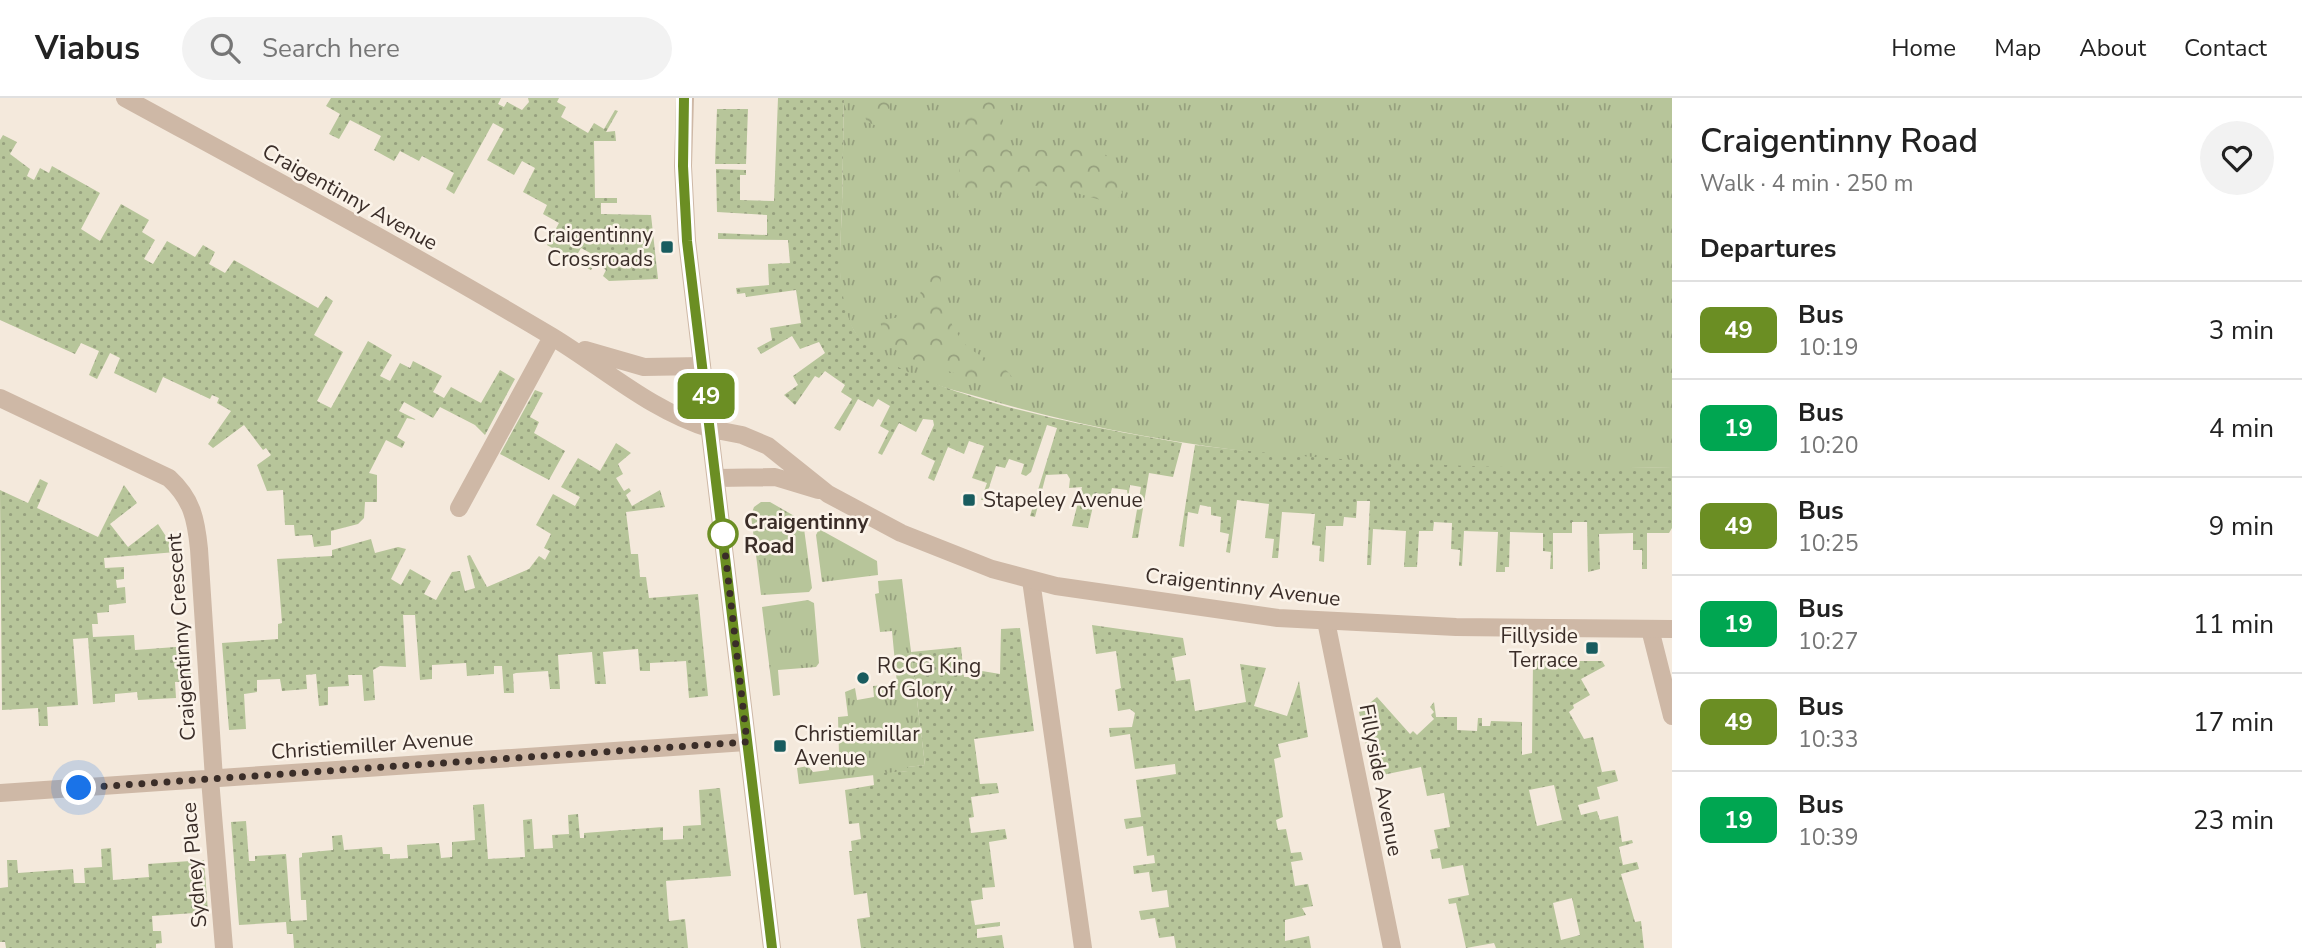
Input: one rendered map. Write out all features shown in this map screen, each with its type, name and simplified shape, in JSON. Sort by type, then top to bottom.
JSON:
[{"type":"street","name":"Craigentinny Avenue","points":[[125,98],[552,337],[683,421],[742,435],[768,446],[828,494]]},
{"type":"street","points":[[685,98],[684,201],[772,948]]},
{"type":"street","name":"Craigentinny Avenue","points":[[552,337],[609,359],[644,367],[702,366]]},
{"type":"street","points":[[459,508],[552,337]]},
{"type":"street","name":"Craigentinny Crescent","points":[[0,398],[169,478],[190,501],[198,538],[212,779]]},
{"type":"street","name":"Craigentinny Avenue","points":[[717,478],[775,477],[828,494],[928,545],[1031,580],[1098,593],[1219,610],[1326,621],[1456,627],[1672,629]]},
{"type":"street","points":[[1031,580],[1083,948]]},
{"type":"street","name":"Fillyside Avenue","points":[[1326,621],[1392,948]]},
{"type":"street","points":[[1650,629],[1672,716]]},
{"type":"street","name":"Christiemiller Avenue","points":[[0,793],[747,742]]},
{"type":"street","name":"Sydney Place","points":[[212,779],[224,948]]},
{"type":"green space","points":[[331,98],[501,98],[498,104],[504,107],[507,102],[522,110],[529,102],[528,98],[559,98],[557,102],[566,107],[561,117],[588,133],[594,123],[604,129],[615,110],[618,111],[606,132],[615,131],[616,141],[594,141],[595,198],[617,198],[617,203],[601,203],[601,214],[651,215],[658,279],[609,281],[603,276],[606,270],[595,263],[591,270],[587,268],[594,255],[581,248],[574,260],[569,258],[567,262],[561,259],[563,254],[547,245],[559,223],[543,214],[547,205],[523,192],[535,168],[522,161],[514,175],[487,160],[504,129],[493,123],[454,194],[446,189],[454,173],[422,156],[419,161],[400,151],[394,161],[374,150],[381,136],[350,120],[339,139],[329,134],[340,114],[326,106]]},
{"type":"green space","points":[[778,98],[844,98],[841,282],[852,326],[872,350],[907,371],[951,389],[1002,405],[1104,429],[1182,443],[1173,477],[1149,473],[1138,538],[1132,538],[1141,487],[1130,485],[1128,499],[1127,490],[1112,488],[1110,496],[1096,493],[1088,528],[1072,526],[1082,487],[1069,488],[1070,479],[1067,474],[1046,475],[1035,517],[1030,516],[1057,428],[1047,425],[1031,472],[1026,476],[1021,474],[1024,464],[1009,459],[1005,468],[996,466],[985,500],[981,500],[987,483],[972,478],[984,446],[969,441],[964,454],[948,447],[934,481],[928,478],[935,461],[921,454],[934,425],[933,420],[923,419],[916,432],[899,423],[882,455],[878,453],[889,431],[880,426],[890,406],[878,399],[873,407],[858,399],[840,431],[834,428],[852,399],[841,392],[845,385],[825,371],[819,378],[815,376],[795,405],[784,395],[798,385],[793,376],[825,353],[819,342],[800,349],[792,336],[761,354],[757,348],[772,340],[770,328],[801,323],[796,290],[746,297],[745,293],[737,294],[736,288],[769,285],[768,264],[790,263],[788,240],[718,239],[718,233],[767,235],[767,215],[717,212],[716,169],[746,170],[746,175],[740,175],[740,200],[774,201]]},
{"type":"green space","points":[[844,98],[1672,98],[1672,467],[1500,468],[1414,465],[1242,451],[1072,422],[916,378],[882,360],[868,348],[856,334],[844,305],[840,255]]},
{"type":"green space","points":[[863,98],[891,98],[889,112],[879,127],[867,122],[862,109]]},
{"type":"green space","points":[[968,98],[1004,98],[1002,141],[1009,151],[1078,150],[1103,154],[1110,158],[1115,166],[1122,193],[1116,202],[1060,188],[1040,186],[958,196],[961,141]]},
{"type":"green space","points":[[717,109],[748,109],[746,164],[715,164]]},
{"type":"green space","points":[[3,135],[17,142],[10,154],[30,169],[27,176],[34,180],[40,168],[49,173],[52,166],[100,193],[81,229],[100,241],[121,204],[149,220],[142,232],[155,240],[144,259],[153,264],[167,241],[195,257],[203,245],[215,252],[209,264],[225,273],[234,260],[318,308],[326,296],[333,301],[314,335],[343,352],[317,401],[331,408],[368,341],[392,355],[380,376],[390,381],[400,363],[410,368],[413,361],[442,376],[433,392],[444,398],[451,387],[481,403],[500,370],[515,379],[485,435],[475,425],[440,407],[433,418],[404,402],[399,411],[417,420],[407,418],[397,437],[405,442],[402,448],[386,440],[369,473],[377,475],[377,502],[365,502],[364,518],[358,524],[331,531],[331,545],[314,547],[312,535],[295,536],[294,525],[285,525],[283,490],[267,491],[257,465],[271,455],[266,448],[263,450],[244,425],[213,448],[208,444],[231,411],[217,403],[219,398],[212,395],[210,399],[163,377],[156,393],[114,373],[120,358],[110,353],[97,379],[89,375],[99,351],[81,343],[75,354],[0,320],[0,140]]},
{"type":"green space","points":[[943,245],[945,258],[941,276],[942,294],[952,324],[968,347],[1002,367],[1012,377],[978,381],[912,359],[897,351],[883,335],[880,320],[915,315],[930,254]]},
{"type":"green space","points":[[535,390],[543,393],[530,417],[539,422],[534,433],[565,451],[549,480],[500,454]]},
{"type":"green space","points":[[616,443],[631,453],[618,464],[623,474],[616,478],[624,491],[629,488],[631,491],[626,495],[632,506],[660,490],[665,507],[626,512],[631,554],[638,554],[640,577],[646,577],[649,598],[698,594],[708,696],[689,698],[686,661],[650,663],[650,671],[640,671],[638,649],[603,652],[606,684],[595,684],[592,652],[558,655],[560,689],[550,689],[548,671],[516,673],[513,674],[514,693],[504,693],[502,666],[494,666],[494,674],[467,676],[466,663],[432,665],[432,679],[420,680],[415,615],[403,615],[406,667],[380,666],[373,670],[375,700],[364,701],[362,675],[348,675],[349,686],[328,687],[328,705],[319,706],[316,674],[306,675],[307,689],[282,691],[280,679],[257,680],[257,692],[244,694],[246,729],[229,730],[222,643],[278,639],[278,624],[282,623],[277,559],[332,556],[332,550],[371,539],[375,553],[398,547],[406,549],[391,579],[401,585],[410,569],[431,581],[424,594],[436,600],[452,572],[460,571],[465,591],[475,588],[467,556],[470,555],[487,587],[529,569],[539,556],[545,560],[550,551],[544,548],[551,534],[536,525],[553,494],[575,506],[580,497],[561,487],[578,458],[600,471]]},
{"type":"green space","points":[[1195,445],[1433,465],[1672,467],[1672,528],[1669,533],[1647,533],[1647,569],[1642,569],[1642,550],[1633,550],[1633,533],[1599,534],[1600,569],[1588,572],[1587,522],[1572,522],[1572,533],[1553,533],[1553,569],[1550,569],[1551,552],[1543,551],[1543,533],[1510,532],[1509,567],[1505,567],[1505,572],[1496,572],[1498,532],[1464,531],[1462,566],[1459,566],[1460,550],[1451,549],[1452,523],[1434,522],[1433,531],[1419,531],[1417,567],[1404,567],[1406,531],[1373,529],[1371,565],[1367,565],[1370,501],[1357,501],[1356,518],[1344,517],[1343,526],[1326,526],[1324,562],[1319,561],[1320,546],[1312,545],[1315,514],[1282,512],[1278,558],[1272,558],[1274,539],[1265,538],[1269,504],[1237,500],[1230,553],[1226,552],[1229,534],[1220,532],[1221,517],[1211,515],[1211,507],[1200,505],[1198,514],[1188,512],[1184,547],[1179,546]]},
{"type":"green space","points":[[40,479],[48,483],[37,508],[98,537],[124,485],[137,503],[110,524],[128,547],[158,524],[176,552],[104,558],[105,568],[124,567],[124,579],[116,580],[117,588],[125,587],[126,603],[109,605],[109,612],[97,613],[98,624],[92,624],[93,637],[134,635],[135,650],[189,646],[192,681],[175,682],[176,698],[138,700],[137,692],[115,694],[115,702],[93,704],[88,638],[73,639],[78,705],[47,707],[48,726],[39,726],[38,708],[2,710],[0,490],[28,503]]},
{"type":"green space","points":[[761,502],[770,502],[803,521],[812,588],[809,592],[761,595],[751,515],[754,507]]},
{"type":"green space","points":[[819,529],[877,561],[878,575],[822,582],[816,535]]},
{"type":"green space","points":[[902,579],[925,765],[908,767],[908,771],[799,784],[797,768],[808,766],[813,772],[829,770],[829,767],[834,766],[833,755],[839,754],[838,717],[848,716],[845,692],[855,688],[857,700],[874,697],[873,686],[897,684],[892,631],[880,632],[875,594],[879,593],[878,581]]},
{"type":"green space","points":[[808,600],[814,603],[819,663],[816,667],[778,670],[780,695],[773,696],[762,607]]},
{"type":"green space","points":[[1092,625],[1183,638],[1186,655],[1172,658],[1176,681],[1190,679],[1195,711],[1246,702],[1240,664],[1266,668],[1254,706],[1287,716],[1299,681],[1308,737],[1278,744],[1281,757],[1274,759],[1283,817],[1276,820],[1278,830],[1286,829],[1291,853],[1301,852],[1303,860],[1291,862],[1295,886],[1308,884],[1313,906],[1302,908],[1306,915],[1285,920],[1285,941],[1309,936],[1311,948],[1176,948],[1174,936],[1159,938],[1155,918],[1141,920],[1139,911],[1169,907],[1167,890],[1152,892],[1149,872],[1134,874],[1133,866],[1155,863],[1154,855],[1147,856],[1143,826],[1126,829],[1124,819],[1141,817],[1136,780],[1176,774],[1175,764],[1135,769],[1130,734],[1110,737],[1109,728],[1132,727],[1135,713],[1130,709],[1118,711],[1115,690],[1121,688],[1116,651],[1096,654]]},
{"type":"green space","points":[[1020,628],[1034,731],[974,739],[980,784],[997,783],[999,793],[971,797],[974,817],[969,818],[971,833],[1005,829],[1007,839],[989,842],[995,887],[982,888],[983,899],[971,901],[975,925],[1000,922],[1000,926],[977,929],[977,938],[1002,935],[1004,948],[861,948],[857,919],[870,917],[867,893],[854,895],[849,851],[852,851],[851,841],[861,839],[859,823],[849,824],[845,790],[874,785],[873,774],[908,771],[907,767],[925,765],[911,652],[961,647],[964,677],[981,677],[982,671],[1000,674],[1001,629]]},
{"type":"green space","points":[[1533,661],[1602,661],[1605,666],[1581,679],[1590,695],[1573,705],[1574,708],[1569,712],[1584,739],[1593,737],[1602,772],[1615,770],[1618,781],[1597,787],[1600,799],[1578,805],[1581,815],[1597,811],[1600,820],[1618,816],[1622,842],[1632,840],[1633,843],[1619,847],[1623,865],[1637,862],[1639,869],[1621,874],[1635,922],[1641,921],[1644,948],[1496,948],[1494,943],[1466,948],[1456,903],[1449,904],[1448,899],[1469,895],[1463,865],[1442,869],[1440,858],[1432,859],[1430,850],[1438,848],[1434,830],[1450,827],[1444,793],[1427,796],[1421,767],[1373,777],[1359,712],[1377,697],[1410,734],[1413,731],[1417,735],[1434,719],[1431,715],[1434,712],[1430,707],[1434,702],[1436,717],[1457,717],[1457,730],[1477,731],[1478,718],[1482,718],[1482,726],[1490,726],[1491,721],[1522,722],[1522,755],[1532,753]],"holes":[[[1554,785],[1562,820],[1537,826],[1529,790]],[[1572,898],[1580,935],[1561,940],[1553,903]]]},
{"type":"green space","points":[[720,788],[731,876],[666,881],[669,921],[685,919],[688,948],[294,948],[293,934],[287,934],[286,922],[239,925],[231,822],[246,821],[249,861],[255,861],[255,856],[286,854],[291,921],[307,920],[306,900],[301,900],[299,858],[302,853],[333,850],[332,836],[342,835],[344,850],[382,847],[383,854],[390,854],[390,859],[408,858],[407,845],[439,843],[441,858],[452,857],[452,842],[475,840],[473,805],[484,804],[488,859],[525,857],[523,820],[532,819],[534,849],[553,848],[552,835],[569,834],[568,815],[578,814],[580,838],[584,838],[584,833],[663,827],[663,840],[683,839],[683,826],[701,825],[699,790]]},
{"type":"green space","points":[[111,848],[113,880],[149,877],[148,864],[204,860],[208,912],[152,916],[153,931],[161,931],[162,943],[156,944],[156,948],[6,948],[5,942],[0,942],[0,888],[8,887],[7,860],[17,860],[18,873],[73,869],[74,883],[85,883],[84,868],[102,867],[101,849]]},
{"type":"bus line","name":"49","points":[[684,98],[682,146],[687,241],[772,948]]},
{"type":"place","name":"Craigentinny Crossroads","points":[[667,247]]},
{"type":"place","name":"Stapeley Avenue","points":[[969,500]]},
{"type":"place","name":"Craigentinny Road","points":[[723,534]]},
{"type":"place","name":"Fillyside Terrace","points":[[1592,648]]},
{"type":"place","name":"RCCG King of Glory","points":[[863,678]]},
{"type":"place","name":"Christiemillar Avenue","points":[[780,746]]},
{"type":"route","points":[[79,788],[747,742],[723,534]]}]
